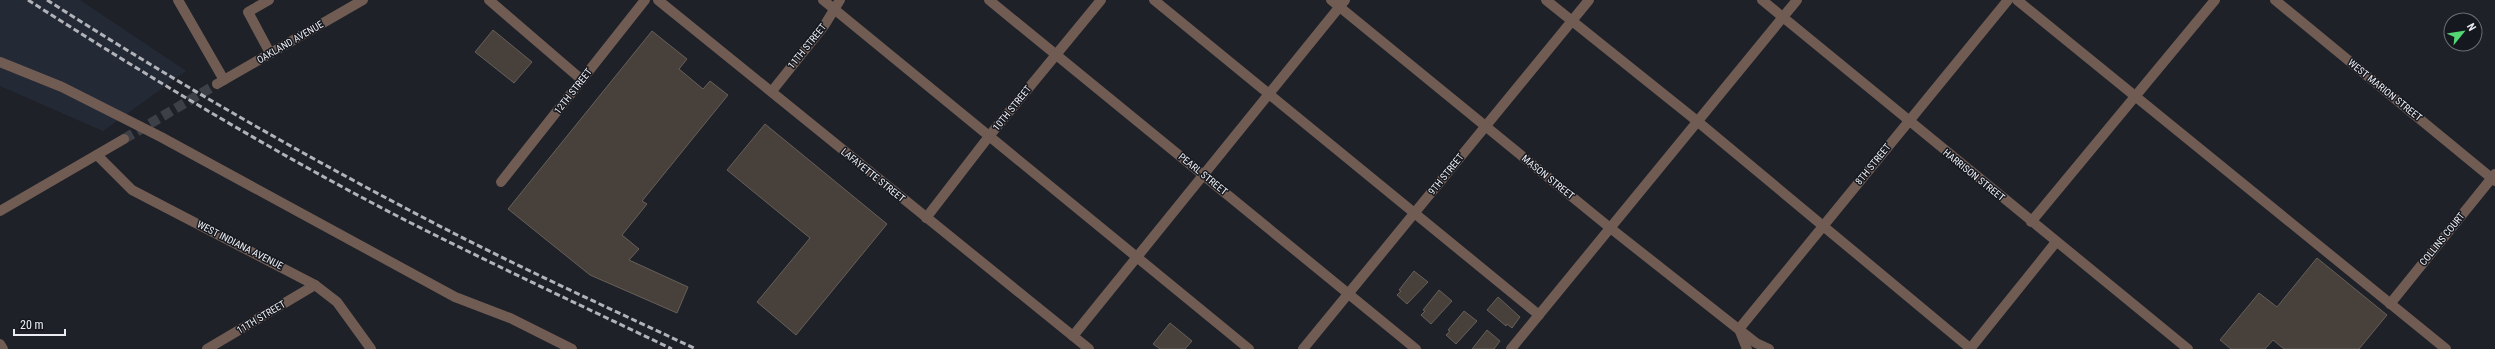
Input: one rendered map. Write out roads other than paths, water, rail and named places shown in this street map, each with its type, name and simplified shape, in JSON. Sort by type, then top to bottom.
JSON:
[{"type":"street","name":"OAKLAND AVENUE","points":[[178,0],[220,82],[363,0]]},
{"type":"street","points":[[269,0],[248,12],[270,53]]},
{"type":"street","points":[[489,0],[582,80]]},
{"type":"street","name":"12TH STREET","points":[[501,182],[646,0]]},
{"type":"street","name":"LAFAYETTE STREET","points":[[658,0],[1089,349]]},
{"type":"street","points":[[823,0],[990,135],[1249,349]]},
{"type":"street","name":"11TH STREET","points":[[772,91],[840,0]]},
{"type":"street","name":"PEARL STREET","points":[[989,0],[1204,174],[1416,349]]},
{"type":"street","name":"10TH STREET","points":[[926,218],[990,135],[1101,0]]},
{"type":"street","points":[[1154,0],[1539,315]]},
{"type":"street","name":"MASON STREET","points":[[1331,0],[1342,3],[1485,125],[1610,227],[1756,343],[1769,349]]},
{"type":"street","points":[[1546,0],[1696,121],[1971,349],[2056,242]]},
{"type":"street","name":"9TH STREET","points":[[1303,349],[1485,125],[1589,0]]},
{"type":"street","name":"HARRISON STREET","points":[[1762,0],[2031,222],[2188,349]]},
{"type":"street","points":[[1510,349],[1796,0]]},
{"type":"street","name":"8TH STREET","points":[[1739,329],[2008,0]]},
{"type":"street","points":[[2017,0],[2446,349]]},
{"type":"street","points":[[2031,222],[2215,0]]},
{"type":"street","name":"WEST MARION STREET","points":[[2275,0],[2494,177]]},
{"type":"street","points":[[1073,336],[1342,3]]},
{"type":"street","points":[[0,62],[62,87],[161,137],[456,297],[510,318],[572,349]]},
{"type":"street","points":[[0,211],[124,139]]},
{"type":"street","name":"WEST INDIANA AVENUE","points":[[97,155],[132,190],[315,286],[337,302],[371,349]]},
{"type":"street","name":"COLLINS COURT","points":[[2390,304],[2494,177]]},
{"type":"street","name":"11TH STREET","points":[[207,349],[315,286]]},
{"type":"street","points":[[1739,329],[1747,349]]},
{"type":"street","points":[[0,344],[3,349]]},
{"type":"tunnel","points":[[124,139],[217,84]]},
{"type":"railway","points":[[28,0],[213,114],[355,194],[470,252],[672,349]]},
{"type":"railway","points":[[47,0],[180,82],[271,135],[363,185],[516,264],[696,349]]}]
